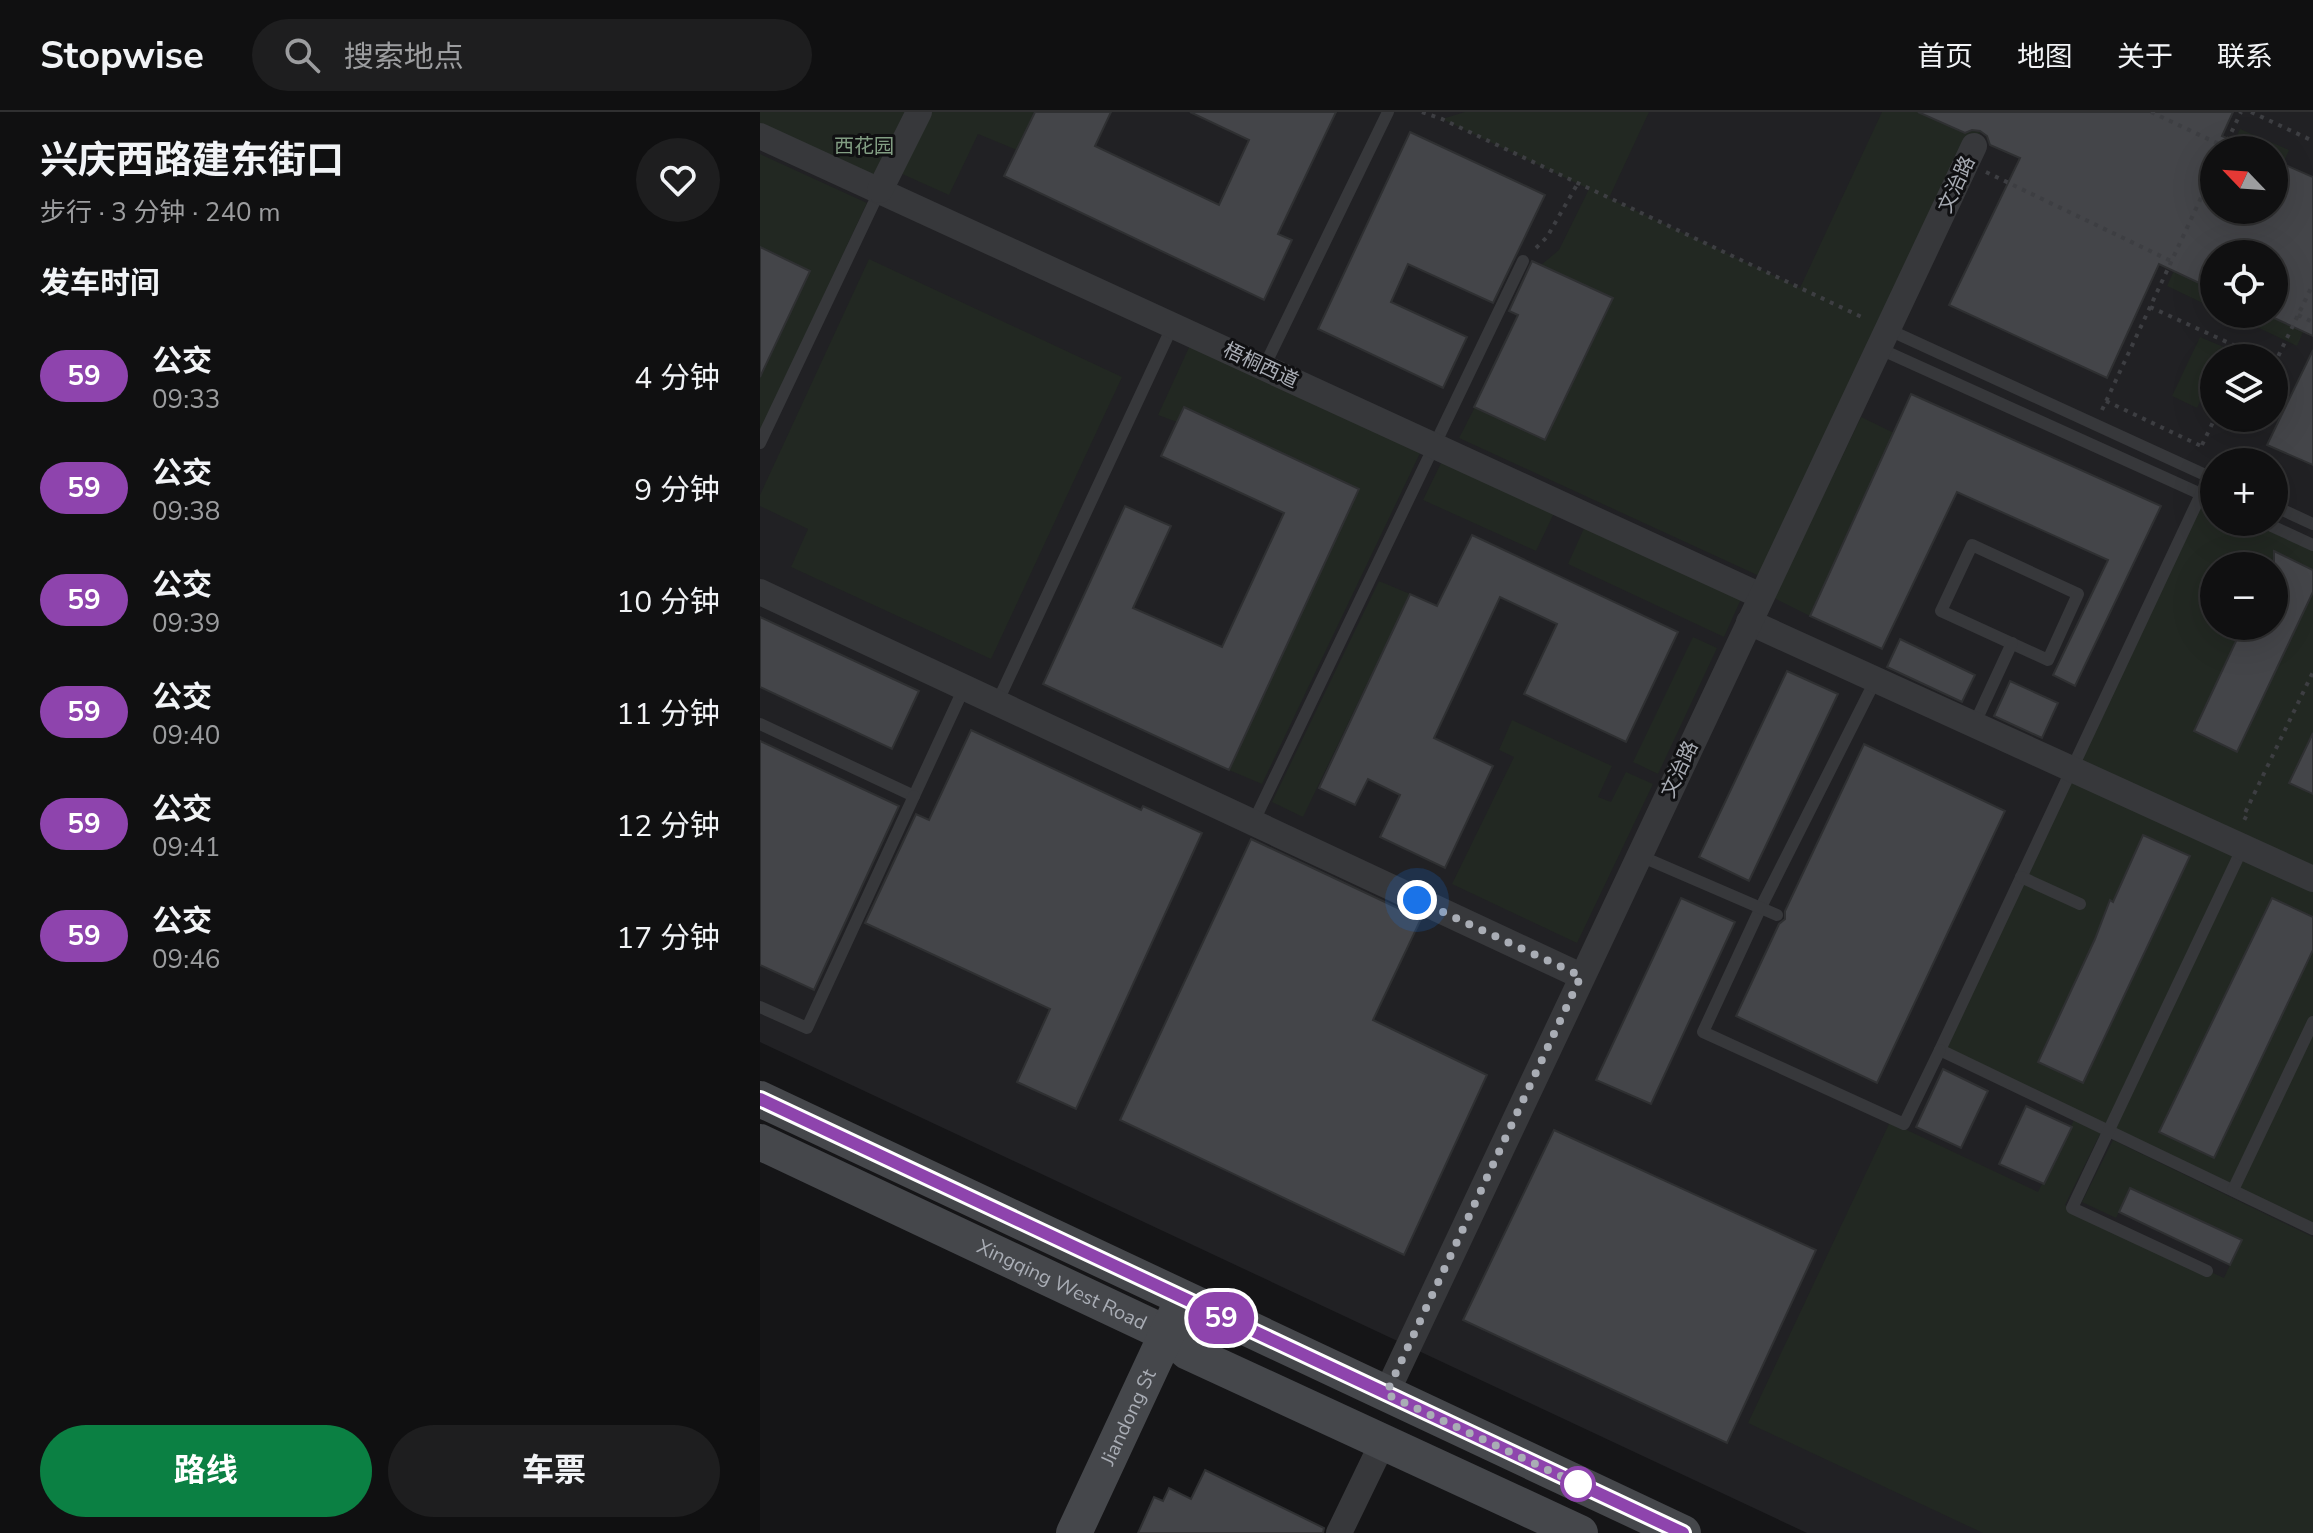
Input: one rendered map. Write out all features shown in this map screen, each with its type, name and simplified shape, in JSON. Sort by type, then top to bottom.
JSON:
[{"type":"main road","name":"Xingqing West Road","points":[[760,1099],[1683,1533]]},
{"type":"main road","name":"Xingqing West Road","points":[[760,1142],[1167,1334],[1188,1352],[1580,1533]]},
{"type":"main road","name":"Jiandong St","points":[[1074,1533],[1182,1300]]},
{"type":"street","points":[[880,190],[919,112]]},
{"type":"street","name":"梧桐西道","points":[[760,136],[1761,596]]},
{"type":"street","name":"文治路","points":[[1386,1394],[1970,154]]},
{"type":"street","points":[[760,592],[1581,976]]},
{"type":"street","points":[[1749,622],[2313,879]]},
{"type":"street","points":[[1339,1533],[1383,1442]]},
{"type":"lane","points":[[1264,367],[1388,112]]},
{"type":"lane","points":[[760,443],[880,190]]},
{"type":"lane","points":[[1253,823],[1523,261]]},
{"type":"lane","points":[[997,703],[1174,324]]},
{"type":"lane","points":[[1882,339],[2095,424],[2200,473]]},
{"type":"lane","points":[[1882,339],[2200,493]]},
{"type":"lane","points":[[2288,512],[2313,524]]},
{"type":"lane","points":[[1875,681],[1761,907],[1703,1032],[1904,1124],[2071,769],[2200,513]]},
{"type":"lane","points":[[2288,534],[2313,545]]},
{"type":"lane","points":[[1972,545],[2078,594],[2048,660],[2012,643],[1941,611],[1972,545]]},
{"type":"lane","points":[[1974,725],[2012,643]]},
{"type":"lane","points":[[760,1007],[807,1028],[964,688]]},
{"type":"lane","points":[[760,724],[914,796]]},
{"type":"lane","points":[[2207,1271],[2072,1208],[2243,847]]},
{"type":"lane","points":[[1638,855],[1777,915]]},
{"type":"lane","points":[[2021,877],[2080,904]]},
{"type":"lane","points":[[2233,1190],[2313,1022]]},
{"type":"lane","points":[[1940,1050],[2313,1229]]},
{"type":"path","points":[[1422,112],[1578,183],[1882,339]]},
{"type":"path","points":[[2151,112],[2200,136]]},
{"type":"path","points":[[2230,136],[2241,112]]},
{"type":"path","points":[[2251,112],[2313,141]]},
{"type":"path","points":[[1970,154],[2171,261]]},
{"type":"path","points":[[1523,261],[1547,237],[1578,183]]},
{"type":"path","points":[[2095,424],[2200,200]]},
{"type":"path","points":[[2284,344],[2313,284]]},
{"type":"path","points":[[2150,307],[2231,344]]},
{"type":"path","points":[[2298,315],[2313,322]]},
{"type":"path","points":[[2106,401],[2201,446]]},
{"type":"path","points":[[2190,468],[2208,432]]},
{"type":"path","points":[[2257,824],[2243,817],[2313,672]]},
{"type":"shaded area","points":[[760,112],[2313,112],[2313,1533],[1807,1533],[760,1042]]},
{"type":"green space","name":"西花园","points":[[760,112],[1034,112],[1017,150],[978,134],[949,195],[891,169],[880,190],[760,136]]},
{"type":"green space","points":[[1465,112],[1649,112],[1609,198],[1800,288],[1882,112],[1990,112],[1768,580],[1459,438],[1475,407],[1545,440],[1612,298],[1541,265],[1559,250],[1589,189],[1442,119]]},
{"type":"green space","points":[[2240,129],[2256,136],[2237,136]]},
{"type":"green space","points":[[760,154],[867,203],[760,432]]},
{"type":"green space","points":[[2186,244],[2200,267],[2200,302],[2167,286]]},
{"type":"green space","points":[[869,259],[1122,377],[991,659],[791,567],[808,529],[760,506],[760,495]]},
{"type":"green space","points":[[2288,325],[2303,332],[2297,346],[2259,328],[2288,328]]},
{"type":"green space","points":[[2200,337],[2217,344],[2200,344],[2200,402],[2197,408],[2172,396]]},
{"type":"green space","points":[[1191,343],[1421,451],[1262,784],[1229,770],[1359,489],[1184,407],[1177,422],[1158,415]]},
{"type":"green space","points":[[1861,417],[1894,433],[1810,616],[1774,598]]},
{"type":"green space","points":[[1443,459],[1555,511],[1536,551],[1423,500]]},
{"type":"green space","points":[[2200,499],[2200,536],[2288,536],[2288,534],[2313,545],[2313,570],[2288,558],[2288,552],[2200,552],[2200,640],[2236,640],[2194,731],[2237,751],[2313,592],[2313,733],[2289,783],[2313,794],[2313,1229],[2103,1128],[2065,1205],[2224,1278],[2241,1240],[2131,1188],[2116,1218],[2082,1202],[2113,1140],[2313,1237],[2313,1533],[1983,1533],[1748,1423],[1890,1122],[2038,1192],[2076,1116],[1940,1050]]},
{"type":"green space","points":[[1585,526],[1741,599],[1724,637],[1568,564]]},
{"type":"green space","points":[[1379,581],[1410,594],[1303,817],[1272,802]]},
{"type":"green space","points":[[1693,637],[1717,648],[1658,774],[1633,762]]},
{"type":"green space","points":[[1512,720],[1612,766],[1598,797],[1611,802],[1626,772],[1653,784],[1577,943],[1452,884],[1514,757],[1499,750]]},
{"type":"building","points":[[1035,112],[1111,112],[1095,146],[1219,205],[1249,140],[1190,112],[1336,112],[1278,234],[1292,240],[1264,300],[1004,176]]},
{"type":"building","points":[[1918,112],[2233,112],[2222,136],[2200,136],[2200,224],[2288,224],[2288,166],[2313,177],[2313,336],[2288,324],[2288,240],[2200,240],[2200,283],[2159,264],[2107,378],[1949,305],[2020,158],[1990,145],[1987,136],[1980,131],[1965,133]]},
{"type":"building","points":[[1410,132],[1545,195],[1493,303],[1408,264],[1391,302],[1467,337],[1443,388],[1318,329]]},
{"type":"building","points":[[760,247],[810,271],[760,377]]},
{"type":"building","points":[[1532,261],[1613,298],[1545,440],[1474,407],[1518,315],[1509,311]]},
{"type":"building","points":[[2313,350],[2313,465],[2288,454],[2288,448],[2267,445],[2273,432],[2288,432],[2288,402]]},
{"type":"building","points":[[1911,394],[2161,506],[2075,686],[2053,675],[2108,560],[1957,492],[1882,649],[1810,616]]},
{"type":"building","points":[[1184,407],[1359,489],[1229,770],[1043,684],[1125,506],[1171,526],[1133,608],[1222,647],[1284,513],[1161,456]]},
{"type":"building","points":[[1472,535],[1678,632],[1626,742],[1524,694],[1557,624],[1500,597],[1434,738],[1493,766],[1445,868],[1380,837],[1400,795],[1368,779],[1355,805],[1319,788],[1410,594],[1437,606]]},
{"type":"building","points":[[2288,558],[2313,570],[2313,592],[2237,752],[2194,731],[2236,640],[2288,640]]},
{"type":"building","points":[[760,617],[919,691],[892,749],[760,687]]},
{"type":"building","points":[[1900,639],[1975,675],[1962,702],[1887,667]]},
{"type":"building","points":[[1787,671],[1838,694],[1749,881],[1699,857]]},
{"type":"building","points":[[2010,681],[2058,703],[2042,738],[1994,716]]},
{"type":"building","points":[[971,730],[1141,810],[1143,806],[1202,833],[1076,1109],[1017,1082],[1050,1009],[865,923],[916,814],[929,820]]},
{"type":"building","points":[[2313,733],[2313,794],[2289,783]]},
{"type":"building","points":[[760,741],[899,806],[814,990],[760,965]]},
{"type":"building","points":[[1864,744],[2005,811],[1877,1083],[1736,1016],[1779,924],[1785,919],[1785,911]]},
{"type":"building","points":[[2143,835],[2190,856],[2083,1083],[2038,1062],[2110,900],[2113,902]]},
{"type":"building","points":[[1251,839],[1421,919],[1373,1020],[1487,1075],[1404,1255],[1120,1120]]},
{"type":"building","points":[[1681,898],[1735,922],[1651,1104],[1596,1080]]},
{"type":"building","points":[[2272,898],[2313,917],[2313,950],[2214,1158],[2159,1132]]},
{"type":"building","points":[[1943,1069],[1988,1091],[1961,1148],[1916,1127]]},
{"type":"building","points":[[2026,1106],[2072,1127],[2044,1184],[1999,1164]]},
{"type":"building","points":[[1554,1130],[1816,1250],[1727,1443],[1463,1320]]},
{"type":"building","points":[[2130,1188],[2242,1240],[2230,1265],[2119,1212]]},
{"type":"building","points":[[1205,1470],[1324,1528],[1323,1533],[1138,1533],[1154,1497],[1163,1501],[1169,1488],[1191,1499]]},
{"type":"bus line","name":"59","points":[[760,1099],[1154,1287],[1683,1533]]},
{"type":"route","points":[[1417,900],[1581,976],[1386,1394],[1578,1484]]}]
